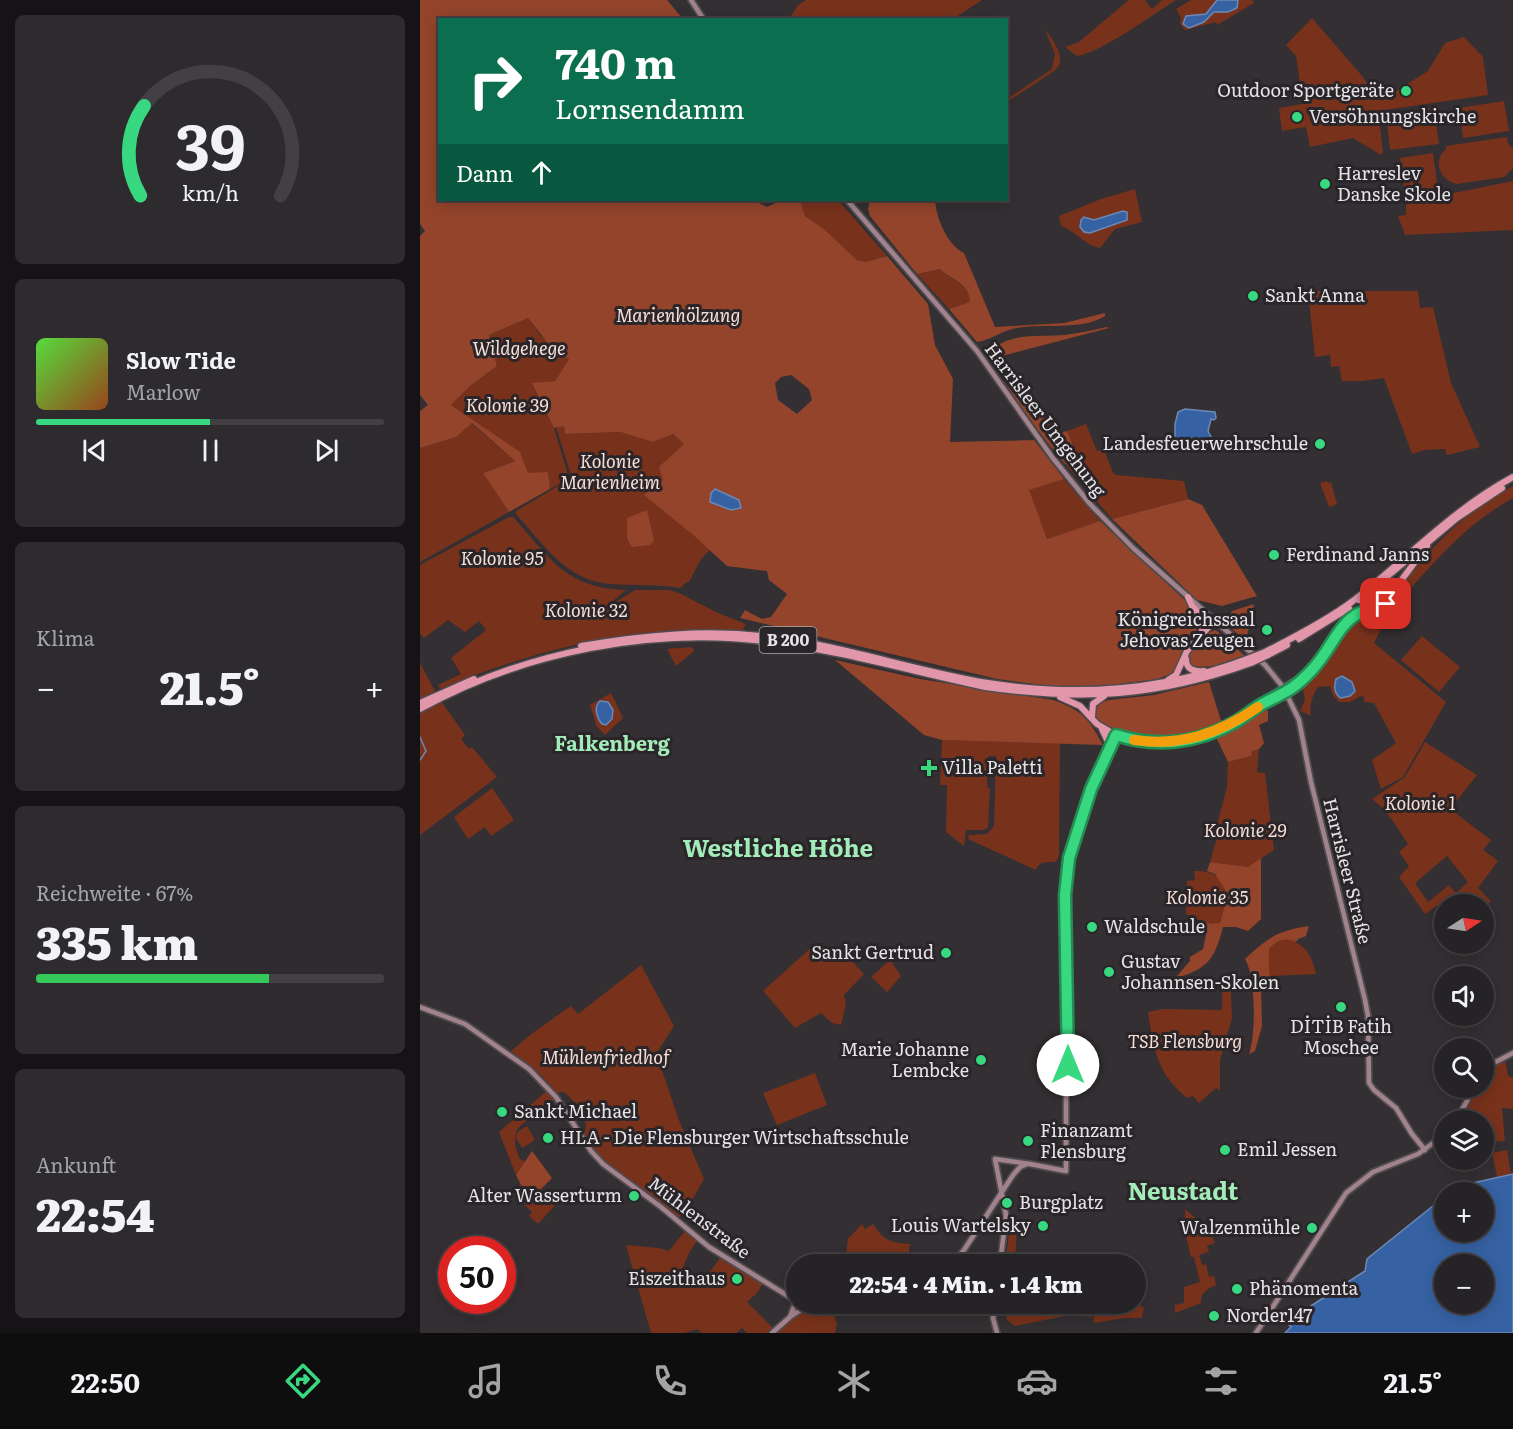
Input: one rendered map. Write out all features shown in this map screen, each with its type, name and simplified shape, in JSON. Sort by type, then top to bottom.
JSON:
[{"type":"highway","name":"B 200","points":[[1266,654],[1352,601],[1460,510],[1513,477]]},
{"type":"highway","name":"B 200","points":[[420,703],[498,673],[571,652],[657,639],[725,638],[772,642],[974,684],[1054,695],[1107,696],[1180,684],[1266,654],[1339,615],[1475,505],[1513,482]]},
{"type":"highway","points":[[1392,598],[1403,578],[1435,537]]},
{"type":"highway","points":[[1188,597],[1202,618],[1202,633]]},
{"type":"highway","points":[[1156,684],[1176,675],[1185,655],[1214,621]]},
{"type":"highway","name":"B 200","points":[[448,692],[496,670],[570,648],[657,634],[749,635],[784,639],[1020,688],[1085,691],[1114,690],[1156,684],[1249,661]]},
{"type":"highway","points":[[1185,655],[1186,662],[1191,669],[1202,671],[1220,669]]},
{"type":"highway","points":[[1054,695],[1080,706],[1102,728],[1116,735]]},
{"type":"highway","name":"B 200","points":[[420,709],[438,696]]},
{"type":"highway","points":[[1093,720],[1091,709],[1097,700],[1107,696]]},
{"type":"highway","points":[[1102,728],[1110,746]]},
{"type":"main road","points":[[691,0],[703,18]]},
{"type":"main road","name":"Harrisleer Umgehung","points":[[848,201],[977,351],[1052,457],[1090,504],[1133,548],[1265,665]]},
{"type":"main road","points":[[1265,702],[1286,693],[1307,674],[1322,658],[1348,621],[1362,610],[1386,604],[1387,600],[1392,598],[1396,603],[1394,607],[1388,608],[1386,604]]},
{"type":"main road","name":"Harrisleer Straße","points":[[1265,665],[1283,687],[1299,720],[1311,782],[1365,1000],[1368,1016],[1368,1078],[1374,1090],[1394,1105],[1425,1150]]},
{"type":"main road","points":[[1001,1254],[1006,1215],[995,1159],[1066,1171],[1066,879],[1069,855],[1079,821],[1098,770],[1110,746],[1116,735],[1148,742],[1184,741],[1208,735],[1227,726],[1265,702],[1283,687],[1307,674]]},
{"type":"main road","name":"Mühlenstraße","points":[[420,1007],[465,1024],[529,1069],[560,1102],[591,1151],[603,1164],[709,1247],[786,1295]]},
{"type":"main road","points":[[1494,1062],[1513,1053]]},
{"type":"main road","points":[[1256,1333],[1335,1208],[1352,1187],[1373,1172],[1425,1150],[1434,1143]]},
{"type":"main road","points":[[1010,1161],[1015,1168],[1013,1175]]},
{"type":"main road","points":[[961,1254],[1013,1175],[1020,1167],[1030,1164]]},
{"type":"main road","points":[[772,1333],[794,1314]]},
{"type":"main road","points":[[994,1314],[997,1333]]},
{"type":"green space","name":"Marienhölzung","points":[[420,0],[667,0],[682,18],[438,18],[438,201],[755,201],[767,207],[780,201],[800,201],[805,216],[824,229],[857,260],[866,262],[887,256],[928,304],[935,345],[953,379],[950,442],[1034,440],[1064,479],[1029,490],[1047,539],[1100,521],[1190,605],[1198,621],[1198,628],[1171,674],[1157,679],[1104,686],[1056,687],[997,679],[740,618],[745,610],[762,619],[771,617],[787,594],[769,580],[767,571],[727,566],[644,495],[663,480],[659,467],[684,444],[673,434],[653,442],[620,432],[565,434],[564,426],[554,428],[532,383],[555,381],[569,359],[554,351],[528,318],[489,335],[497,366],[470,386],[451,405],[520,452],[528,473],[548,472],[550,489],[509,512],[483,473],[515,461],[472,423],[456,437],[420,448],[420,411],[428,405],[420,395],[420,236],[425,231],[420,224]],"holes":[[[791,375],[809,389],[812,400],[797,414],[778,400],[775,383],[781,377]]]},
{"type":"green space","points":[[806,0],[982,0],[955,18],[790,18],[798,5]]},
{"type":"green space","points":[[1129,0],[1145,0],[1152,9],[1162,0],[1176,0],[1100,48],[1077,56],[1065,47],[1079,42]]},
{"type":"green space","points":[[1191,0],[1252,0],[1254,3],[1217,25],[1216,22],[1185,30],[1180,23],[1181,18],[1176,9]]},
{"type":"green space","points":[[1312,18],[1363,77],[1380,101],[1428,71],[1445,43],[1464,37],[1483,57],[1488,95],[1378,111],[1383,152],[1381,155],[1353,138],[1310,147],[1306,127],[1282,131],[1279,108],[1303,104],[1296,56],[1286,45]]},
{"type":"green space","points":[[1045,30],[1058,50],[1059,65],[1054,71],[1008,101],[1008,98],[1052,69],[1055,54]]},
{"type":"green space","points":[[1504,101],[1509,131],[1463,138],[1459,108]]},
{"type":"green space","points":[[1434,108],[1439,144],[1390,150],[1386,114]]},
{"type":"green space","points":[[1507,137],[1513,149],[1513,168],[1504,177],[1457,184],[1442,175],[1439,159],[1446,146]]},
{"type":"green space","points":[[1433,153],[1439,196],[1513,181],[1513,230],[1405,235],[1398,216],[1406,215],[1400,158]]},
{"type":"green space","points":[[1135,189],[1142,222],[1115,229],[1100,248],[1089,244],[1061,226],[1059,216],[1101,199]]},
{"type":"green space","points":[[800,201],[839,201],[887,256],[866,262],[857,260],[824,229],[805,216]]},
{"type":"green space","points":[[870,201],[935,201],[943,230],[952,244],[964,253],[995,327],[1064,323],[1105,313],[1105,316],[1085,324],[1017,328],[977,342],[949,309],[970,302],[969,295],[963,286],[940,269],[917,274],[870,216],[868,209]]},
{"type":"green space","points":[[940,269],[963,286],[969,295],[970,302],[949,309],[917,274]]},
{"type":"green space","points":[[1308,291],[1418,291],[1420,308],[1433,307],[1451,383],[1480,447],[1447,455],[1445,449],[1425,450],[1412,454],[1384,378],[1342,381],[1339,366],[1331,367],[1330,355],[1315,357]]},
{"type":"green space","points":[[528,318],[540,335],[569,359],[555,381],[533,384],[554,428],[568,475],[567,480],[550,489],[548,473],[528,474],[521,454],[451,405],[470,386],[497,366],[489,335]]},
{"type":"green space","points":[[1109,328],[998,357],[1036,418],[1044,415],[1058,434],[1067,431],[1079,460],[1065,464],[1010,389],[1000,373],[992,350],[1008,340],[1017,338],[1065,335]]},
{"type":"green space","points":[[471,423],[515,461],[483,473],[509,512],[420,562],[420,448],[456,437]]},
{"type":"green space","points":[[1086,424],[1097,451],[1104,449],[1113,473],[1184,481],[1188,499],[1112,519],[1065,464],[1079,459],[1067,431]]},
{"type":"green space","name":"Kolonie Marienheim","points":[[564,425],[565,434],[620,432],[653,442],[673,434],[684,444],[660,467],[692,534],[710,550],[701,559],[689,582],[680,588],[610,584],[581,576],[546,549],[516,514],[516,511],[570,479],[571,475],[556,427]]},
{"type":"green space","points":[[1064,479],[1100,521],[1047,539],[1028,490]]},
{"type":"green space","points":[[1331,482],[1337,504],[1329,507],[1320,483]]},
{"type":"green space","points":[[1513,486],[1513,498],[1465,532],[1437,559],[1398,603],[1395,595],[1434,547],[1462,520]]},
{"type":"green space","points":[[1188,499],[1202,505],[1257,596],[1222,606],[1197,600],[1112,519]]},
{"type":"green space","points":[[647,510],[654,540],[650,545],[632,547],[627,538],[627,518]]},
{"type":"green space","points":[[509,517],[513,517],[549,558],[573,577],[588,584],[626,590],[609,606],[635,590],[669,590],[746,624],[742,631],[662,632],[588,642],[515,662],[440,689],[438,685],[461,674],[451,658],[486,630],[479,621],[465,632],[448,620],[424,638],[420,633],[420,565]]},
{"type":"green space","points":[[1254,604],[1246,641],[1232,629],[1229,616],[1232,611]]},
{"type":"green space","points":[[1390,612],[1374,643],[1446,702],[1403,777],[1381,789],[1372,760],[1396,743],[1374,703],[1364,702],[1364,697],[1361,696],[1350,702],[1339,702],[1330,686],[1318,687],[1311,701],[1311,716],[1300,711],[1305,700],[1302,685],[1322,663],[1345,630],[1367,615]]},
{"type":"green space","points":[[1216,630],[1245,656],[1212,666],[1191,666],[1189,655],[1195,644],[1205,635]]},
{"type":"green space","points":[[1422,636],[1460,667],[1439,692],[1401,660]]},
{"type":"green space","points":[[692,647],[694,651],[676,666],[667,649]]},
{"type":"green space","points":[[835,660],[920,679],[1053,700],[1084,716],[1103,745],[942,740],[924,735]]},
{"type":"green space","points":[[420,663],[435,691],[420,700]]},
{"type":"green space","points":[[1209,682],[1222,724],[1190,738],[1164,740],[1122,734],[1101,724],[1093,712],[1097,704],[1109,700],[1154,695]]},
{"type":"green space","points":[[611,693],[623,718],[605,735],[597,727],[590,705]]},
{"type":"green space","points":[[441,701],[465,735],[461,739],[469,749],[472,747],[497,777],[420,835],[420,713]]},
{"type":"green space","points":[[1268,710],[1268,721],[1259,725],[1264,743],[1259,749],[1252,751],[1251,756],[1228,762],[1216,737],[1256,714]]},
{"type":"green space","points":[[942,740],[1060,743],[1059,854],[1055,862],[1041,864],[1036,870],[968,839],[969,835],[987,834],[994,826],[996,756],[988,756],[987,787],[990,788],[988,828],[966,830],[964,846],[946,832],[947,785],[940,785]]},
{"type":"green space","name":"Kolonie 1","points":[[1425,742],[1477,775],[1450,809],[1491,840],[1483,850],[1498,861],[1478,888],[1484,894],[1438,894],[1449,885],[1456,893],[1468,882],[1447,856],[1415,883],[1428,902],[1434,897],[1434,908],[1425,914],[1399,877],[1409,866],[1399,852],[1408,844],[1388,814],[1372,799],[1405,777]]},
{"type":"green space","name":"Kolonie 29","points":[[1259,749],[1257,772],[1265,773],[1274,850],[1248,867],[1210,862],[1227,787],[1228,762],[1250,756],[1252,751]]},
{"type":"green space","points":[[492,788],[514,820],[491,836],[485,827],[468,839],[454,817]]},
{"type":"green space","points":[[1261,858],[1261,919],[1248,931],[1236,927],[1223,927],[1210,960],[1198,970],[1177,976],[1190,961],[1190,957],[1203,949],[1206,935],[1201,920],[1211,924],[1220,923],[1228,894],[1215,874],[1207,871],[1210,862],[1248,867]]},
{"type":"green space","name":"Kolonie 35","points":[[1194,871],[1207,872],[1216,876],[1228,894],[1220,923],[1211,925],[1186,914],[1187,881],[1195,880]]},
{"type":"green space","points":[[1309,926],[1306,936],[1296,942],[1281,940],[1269,949],[1269,974],[1271,976],[1261,986],[1262,1026],[1255,1051],[1249,1054],[1253,1033],[1254,1006],[1249,967],[1245,959],[1273,936]]},
{"type":"green space","points":[[1288,938],[1307,952],[1316,974],[1271,976],[1269,974],[1269,949],[1277,941]]},
{"type":"green space","points":[[814,945],[826,957],[838,946],[864,974],[844,995],[846,1004],[841,1025],[832,1023],[821,1013],[795,1028],[763,991]]},
{"type":"green space","points":[[890,960],[901,976],[887,992],[871,977]]},
{"type":"green space","name":"Mühlenfriedhof","points":[[641,965],[674,1026],[658,1051],[658,1059],[680,1123],[704,1179],[684,1214],[678,1218],[599,1156],[584,1135],[586,1122],[577,1106],[564,1092],[557,1093],[541,1075],[511,1051],[571,1006],[578,1014]]},
{"type":"green space","name":"TSB Flensburg","points":[[1230,973],[1232,1018],[1220,1060],[1220,1090],[1216,1088],[1199,1103],[1193,1096],[1187,1098],[1163,1069],[1152,1038],[1148,1012],[1163,1009],[1222,1010],[1222,981]]},
{"type":"green space","points":[[1505,1060],[1508,1076],[1513,1078],[1513,1109],[1502,1108],[1505,1141],[1494,1142],[1494,1110],[1466,1110],[1471,1098],[1494,1098],[1494,1065]]},
{"type":"green space","points":[[815,1073],[827,1105],[777,1125],[763,1093]]},
{"type":"green space","points":[[548,1090],[555,1099],[516,1131],[515,1144],[519,1158],[525,1162],[516,1175],[499,1132]]},
{"type":"green space","points":[[527,1126],[535,1140],[522,1148],[516,1138],[517,1132]]},
{"type":"green space","points":[[1507,1150],[1511,1174],[1497,1177],[1494,1153]]},
{"type":"green space","points":[[532,1151],[552,1178],[535,1195],[521,1185],[516,1175]]},
{"type":"green space","points":[[521,1185],[535,1195],[541,1189],[556,1204],[538,1224],[529,1216],[532,1212],[513,1194]]},
{"type":"green space","points":[[1185,1209],[1199,1221],[1195,1225],[1199,1234],[1210,1231],[1215,1243],[1207,1246],[1209,1252],[1199,1255],[1202,1265],[1206,1264],[1209,1277],[1214,1276],[1216,1285],[1203,1294],[1201,1303],[1175,1313],[1175,1305],[1184,1303],[1184,1287],[1200,1282],[1185,1232]]},
{"type":"green space","points":[[1011,1219],[1017,1221],[1015,1254],[1006,1254]]},
{"type":"green space","points":[[862,1224],[865,1229],[873,1224],[889,1240],[911,1244],[909,1254],[846,1254],[848,1239]]},
{"type":"green space","points":[[685,1231],[697,1241],[682,1269],[695,1282],[709,1272],[720,1258],[763,1283],[757,1293],[747,1302],[773,1328],[768,1333],[747,1333],[742,1328],[736,1333],[701,1333],[698,1329],[684,1333],[651,1333],[626,1245],[669,1251]]},
{"type":"green space","points":[[798,1314],[834,1314],[837,1324],[835,1333],[777,1333]]},
{"type":"green space","points":[[1006,1314],[1076,1314],[1015,1326],[1007,1320]]},
{"type":"green space","points":[[1086,1314],[1143,1314],[1142,1318],[1094,1323],[1094,1316],[1087,1317]]},
{"type":"water","points":[[1217,0],[1238,0],[1237,8],[1228,12],[1214,12],[1204,22],[1189,28],[1183,24],[1186,16],[1206,14]]},
{"type":"water","points":[[1123,211],[1127,212],[1127,220],[1090,233],[1084,232],[1080,227],[1084,217],[1094,220]]},
{"type":"water","points":[[1185,409],[1215,412],[1216,418],[1211,419],[1208,431],[1212,439],[1210,444],[1204,448],[1189,450],[1186,445],[1175,442],[1178,412]]},
{"type":"water","points":[[715,489],[739,500],[741,508],[731,510],[710,502],[711,493]]},
{"type":"water","points":[[1342,676],[1352,682],[1355,691],[1350,696],[1341,698],[1336,692],[1335,684],[1336,679]]},
{"type":"water","points":[[600,701],[608,702],[613,710],[612,719],[606,725],[602,724],[596,713]]},
{"type":"water","points":[[1513,1174],[1513,1333],[1285,1333],[1291,1327],[1286,1322],[1365,1271],[1367,1259],[1434,1205],[1434,1242],[1494,1242],[1494,1182],[1477,1182]]},
{"type":"waterway","points":[[420,737],[426,751],[420,760]]},
{"type":"slow traffic","points":[[1134,740],[1174,742],[1208,735],[1258,707]]},
{"type":"place","name":"Outdoor Sportgeräte","points":[[1406,91]]},
{"type":"place","name":"Versöhnungskirche","points":[[1297,117]]},
{"type":"place","name":"Harreslev Danske Skole","points":[[1325,184]]},
{"type":"place","name":"Sankt Anna","points":[[1253,296]]},
{"type":"place","name":"Landesfeuerwehrschule","points":[[1320,444]]},
{"type":"place","name":"Ferdinand Janns","points":[[1274,555]]},
{"type":"place","name":"Königreichssaal Jehovas Zeugen","points":[[1267,630]]},
{"type":"place","name":"Villa Paletti","points":[[929,768]]},
{"type":"place","name":"Waldschule","points":[[1092,927]]},
{"type":"place","name":"Sankt Gertrud","points":[[946,953]]},
{"type":"place","name":"Gustav Johannsen-Skolen","points":[[1109,972]]},
{"type":"place","name":"DİTİB Fatih Moschee","points":[[1341,1007]]},
{"type":"place","name":"Marie Johanne Lembcke","points":[[981,1060]]},
{"type":"place","name":"Sankt Michael","points":[[502,1112]]},
{"type":"place","name":"HLA - Die Flensburger Wirtschaftsschule","points":[[548,1138]]},
{"type":"place","name":"Finanzamt Flensburg","points":[[1028,1141]]},
{"type":"place","name":"Emil Jessen","points":[[1225,1150]]},
{"type":"place","name":"Alter Wasserturm","points":[[634,1196]]},
{"type":"place","name":"Burgplatz","points":[[1007,1203]]},
{"type":"place","name":"Louis Wartelsky","points":[[1043,1226]]},
{"type":"place","name":"Walzenmühle","points":[[1312,1228]]},
{"type":"place","name":"Eiszeithaus","points":[[737,1279]]},
{"type":"place","name":"Phänomenta","points":[[1237,1289]]},
{"type":"place","name":"Norder147","points":[[1214,1316]]},
{"type":"district","name":"Falkenberg","points":[[612,744]]},
{"type":"district","name":"Westliche Höhe","points":[[778,849]]},
{"type":"district","name":"Neustadt","points":[[1183,1192]]},
{"type":"route","points":[[1068,1065],[1065,895],[1069,858],[1079,821],[1099,767],[1116,735],[1148,742],[1174,742],[1208,735],[1227,726],[1265,702],[1286,693],[1303,680],[1322,658],[1341,629],[1356,614],[1362,610],[1386,604]]},
{"type":"park label","name":"Wildgehege","points":[[519,349]]},
{"type":"park label","name":"Kolonie 39","points":[[507,406]]},
{"type":"park label","name":"Kolonie 95","points":[[502,559]]},
{"type":"park label","name":"Kolonie 32","points":[[586,611]]}]
